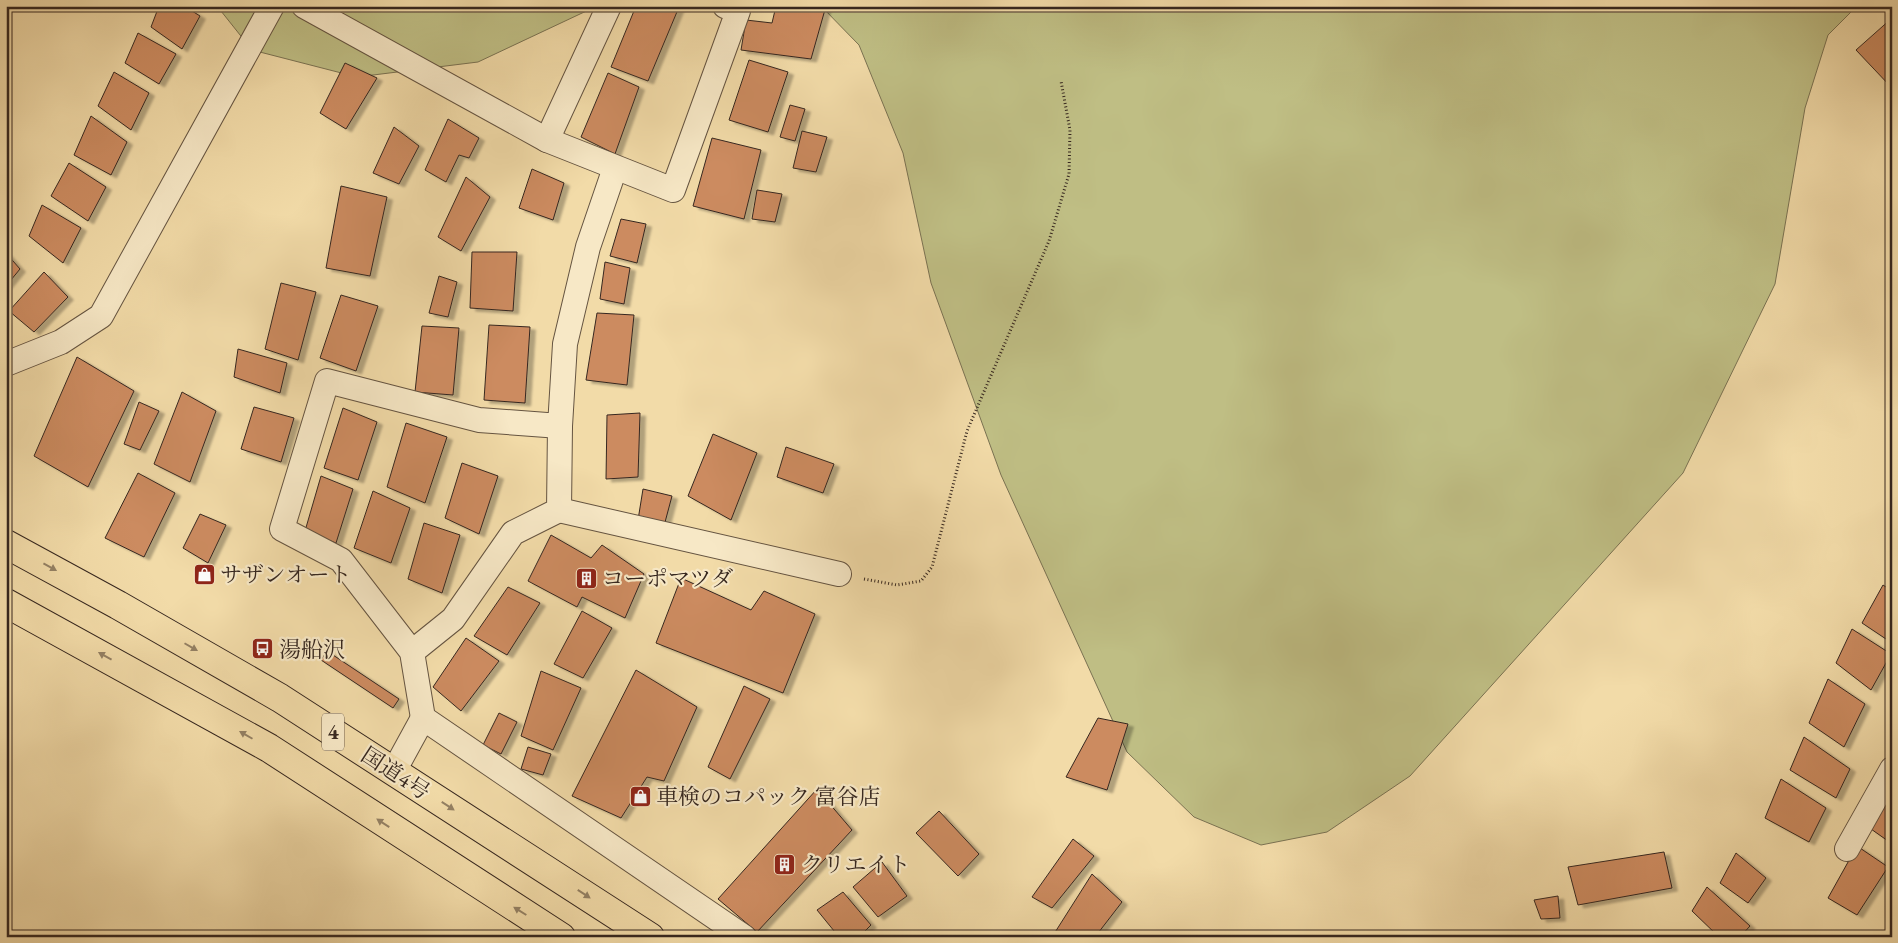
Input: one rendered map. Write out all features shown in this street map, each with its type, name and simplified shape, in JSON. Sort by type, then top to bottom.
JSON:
[{"type":"highway","name":"国道4号","points":[[6,544],[110,600],[280,698],[650,937]]},
{"type":"highway","name":"4","points":[[6,603],[268,748],[561,937]]},
{"type":"street","points":[[6,364],[61,342],[101,316],[272,6]]},
{"type":"street","points":[[304,6],[547,140],[673,190],[738,11],[724,6]]},
{"type":"street","points":[[547,140],[609,6]]},
{"type":"street","points":[[559,510],[560,426],[565,344],[588,248],[615,168]]},
{"type":"street","points":[[394,771],[423,718],[412,652],[341,560],[282,529],[327,381],[479,420],[560,426]]},
{"type":"street","points":[[412,652],[453,620],[513,533],[559,510],[839,574]]},
{"type":"street","points":[[423,718],[744,937]]},
{"type":"street","points":[[1847,848],[1892,768]]},
{"type":"path","points":[[839,574],[897,585],[921,581],[932,567],[967,431],[1049,241],[1069,174],[1070,130],[1061,81]]},
{"type":"shaded area","points":[[217,6],[597,6],[478,62],[357,77],[252,50]]},
{"type":"shaded area","points":[[821,6],[1857,6],[1828,35],[1805,108],[1775,284],[1683,473],[1410,776],[1327,832],[1261,845],[1194,817],[1127,752],[1001,475],[931,283],[903,153],[859,45]]},
{"type":"building","points":[[159,6],[184,6],[200,16],[182,49],[151,27]]},
{"type":"building","points":[[636,6],[679,7],[648,81],[611,67]]},
{"type":"building","points":[[776,6],[826,6],[811,59],[741,50],[746,20],[772,23]]},
{"type":"building","points":[[1892,18],[1892,87],[1891,87],[1856,50]]},
{"type":"building","points":[[138,33],[176,54],[159,84],[125,63]]},
{"type":"building","points":[[749,60],[788,72],[768,132],[729,120]]},
{"type":"building","points":[[345,63],[377,78],[346,129],[320,113]]},
{"type":"building","points":[[114,72],[149,93],[131,130],[98,106]]},
{"type":"building","points":[[608,73],[639,87],[615,154],[581,137]]},
{"type":"building","points":[[790,105],[805,109],[795,141],[780,137]]},
{"type":"building","points":[[91,116],[127,142],[111,175],[74,155]]},
{"type":"building","points":[[448,119],[479,138],[469,158],[459,155],[446,182],[425,170]]},
{"type":"building","points":[[394,127],[419,146],[399,184],[373,173]]},
{"type":"building","points":[[802,131],[827,137],[816,172],[793,168]]},
{"type":"building","points":[[712,138],[761,150],[744,219],[693,206]]},
{"type":"building","points":[[69,163],[106,187],[88,221],[51,196]]},
{"type":"building","points":[[532,169],[564,183],[553,220],[519,208]]},
{"type":"building","points":[[466,177],[490,197],[461,251],[438,237]]},
{"type":"building","points":[[341,186],[387,197],[370,276],[326,268]]},
{"type":"building","points":[[757,190],[782,194],[775,222],[752,219]]},
{"type":"building","points":[[42,205],[81,228],[63,263],[29,236]]},
{"type":"building","points":[[621,219],[646,224],[637,263],[610,256]]},
{"type":"building","points":[[472,252],[517,252],[513,311],[470,308]]},
{"type":"building","points":[[6,253],[20,269],[6,286]]},
{"type":"building","points":[[605,262],[630,268],[624,304],[600,299]]},
{"type":"building","points":[[44,272],[68,297],[34,332],[9,311]]},
{"type":"building","points":[[439,276],[457,282],[448,317],[429,313]]},
{"type":"building","points":[[281,283],[316,292],[298,360],[265,349]]},
{"type":"building","points":[[341,295],[378,306],[356,371],[320,358]]},
{"type":"building","points":[[597,313],[634,315],[627,385],[586,380]]},
{"type":"building","points":[[489,325],[530,327],[525,403],[484,400]]},
{"type":"building","points":[[422,326],[459,328],[453,395],[415,392]]},
{"type":"building","points":[[238,349],[287,363],[280,393],[234,377]]},
{"type":"building","points":[[77,357],[134,391],[88,487],[34,456]]},
{"type":"building","points":[[182,392],[216,411],[190,482],[154,464]]},
{"type":"building","points":[[139,402],[159,411],[140,450],[124,444]]},
{"type":"building","points":[[254,407],[294,418],[281,462],[241,449]]},
{"type":"building","points":[[343,408],[377,422],[358,480],[324,468]]},
{"type":"building","points":[[640,413],[638,477],[606,479],[607,415]]},
{"type":"building","points":[[406,423],[447,437],[425,503],[387,487]]},
{"type":"building","points":[[713,434],[757,453],[731,520],[688,496]]},
{"type":"building","points":[[786,447],[834,464],[823,493],[777,477]]},
{"type":"building","points":[[462,463],[498,476],[479,534],[445,518]]},
{"type":"building","points":[[138,473],[175,493],[144,557],[105,538]]},
{"type":"building","points":[[321,476],[353,489],[336,543],[305,531]]},
{"type":"building","points":[[643,489],[672,496],[664,526],[638,520]]},
{"type":"building","points":[[373,491],[410,508],[391,563],[354,548]]},
{"type":"building","points":[[200,514],[226,525],[208,563],[183,548]]},
{"type":"building","points":[[424,523],[460,535],[442,593],[408,579]]},
{"type":"building","name":"コーポマツダ","points":[[551,535],[591,558],[602,545],[644,574],[625,618],[582,597],[577,607],[528,581]]},
{"type":"building","points":[[681,578],[751,610],[764,591],[815,614],[783,693],[656,643]]},
{"type":"building","points":[[1883,585],[1892,591],[1892,643],[1862,623]]},
{"type":"building","points":[[508,587],[540,603],[507,655],[474,636]]},
{"type":"building","points":[[582,611],[612,628],[583,678],[554,664]]},
{"type":"building","points":[[1852,629],[1891,654],[1871,690],[1836,663]]},
{"type":"building","points":[[466,638],[499,661],[461,711],[433,687]]},
{"type":"building","points":[[327,651],[399,699],[393,708],[321,660]]},
{"type":"building","points":[[636,670],[697,707],[664,781],[647,777],[621,818],[572,796]]},
{"type":"building","points":[[541,671],[581,688],[553,750],[521,736]]},
{"type":"building","points":[[1828,679],[1865,704],[1844,747],[1809,723]]},
{"type":"building","points":[[744,686],[770,699],[730,779],[708,767]]},
{"type":"building","points":[[499,713],[517,722],[501,754],[483,745]]},
{"type":"building","points":[[1098,718],[1128,724],[1107,790],[1066,777]]},
{"type":"building","points":[[1804,737],[1850,769],[1836,798],[1790,770]]},
{"type":"building","points":[[528,747],[551,754],[543,775],[521,769]]},
{"type":"building","points":[[1781,779],[1826,808],[1809,842],[1765,818]]},
{"type":"building","name":"クリエイト","points":[[817,789],[852,830],[757,932],[718,899]]},
{"type":"building","points":[[1883,801],[1892,806],[1892,833],[1888,841],[1871,829]]},
{"type":"building","points":[[939,811],[979,854],[958,876],[916,833]]},
{"type":"building","points":[[1073,839],[1094,856],[1052,908],[1032,897]]},
{"type":"building","points":[[1857,846],[1888,867],[1857,915],[1828,898]]},
{"type":"building","points":[[1664,852],[1672,888],[1578,905],[1568,867]]},
{"type":"building","points":[[1736,853],[1766,878],[1748,903],[1720,883]]},
{"type":"building","points":[[882,862],[907,896],[878,917],[853,887]]},
{"type":"building","points":[[1092,874],[1122,902],[1095,937],[1052,937]]},
{"type":"building","points":[[1707,887],[1750,926],[1740,937],[1719,937],[1692,911]]},
{"type":"building","points":[[843,892],[871,925],[859,937],[839,937],[817,910]]},
{"type":"building","points":[[1558,896],[1560,918],[1541,919],[1534,900]]},
{"type":"place","name":"サザンオート","points":[[204,574]]},
{"type":"place","name":"コーポマツダ","points":[[586,578]]},
{"type":"place","name":"湯船沢","points":[[263,649]]},
{"type":"place","name":"車検のコパック 富谷店","points":[[640,796]]},
{"type":"place","name":"クリエイト","points":[[785,864]]}]
